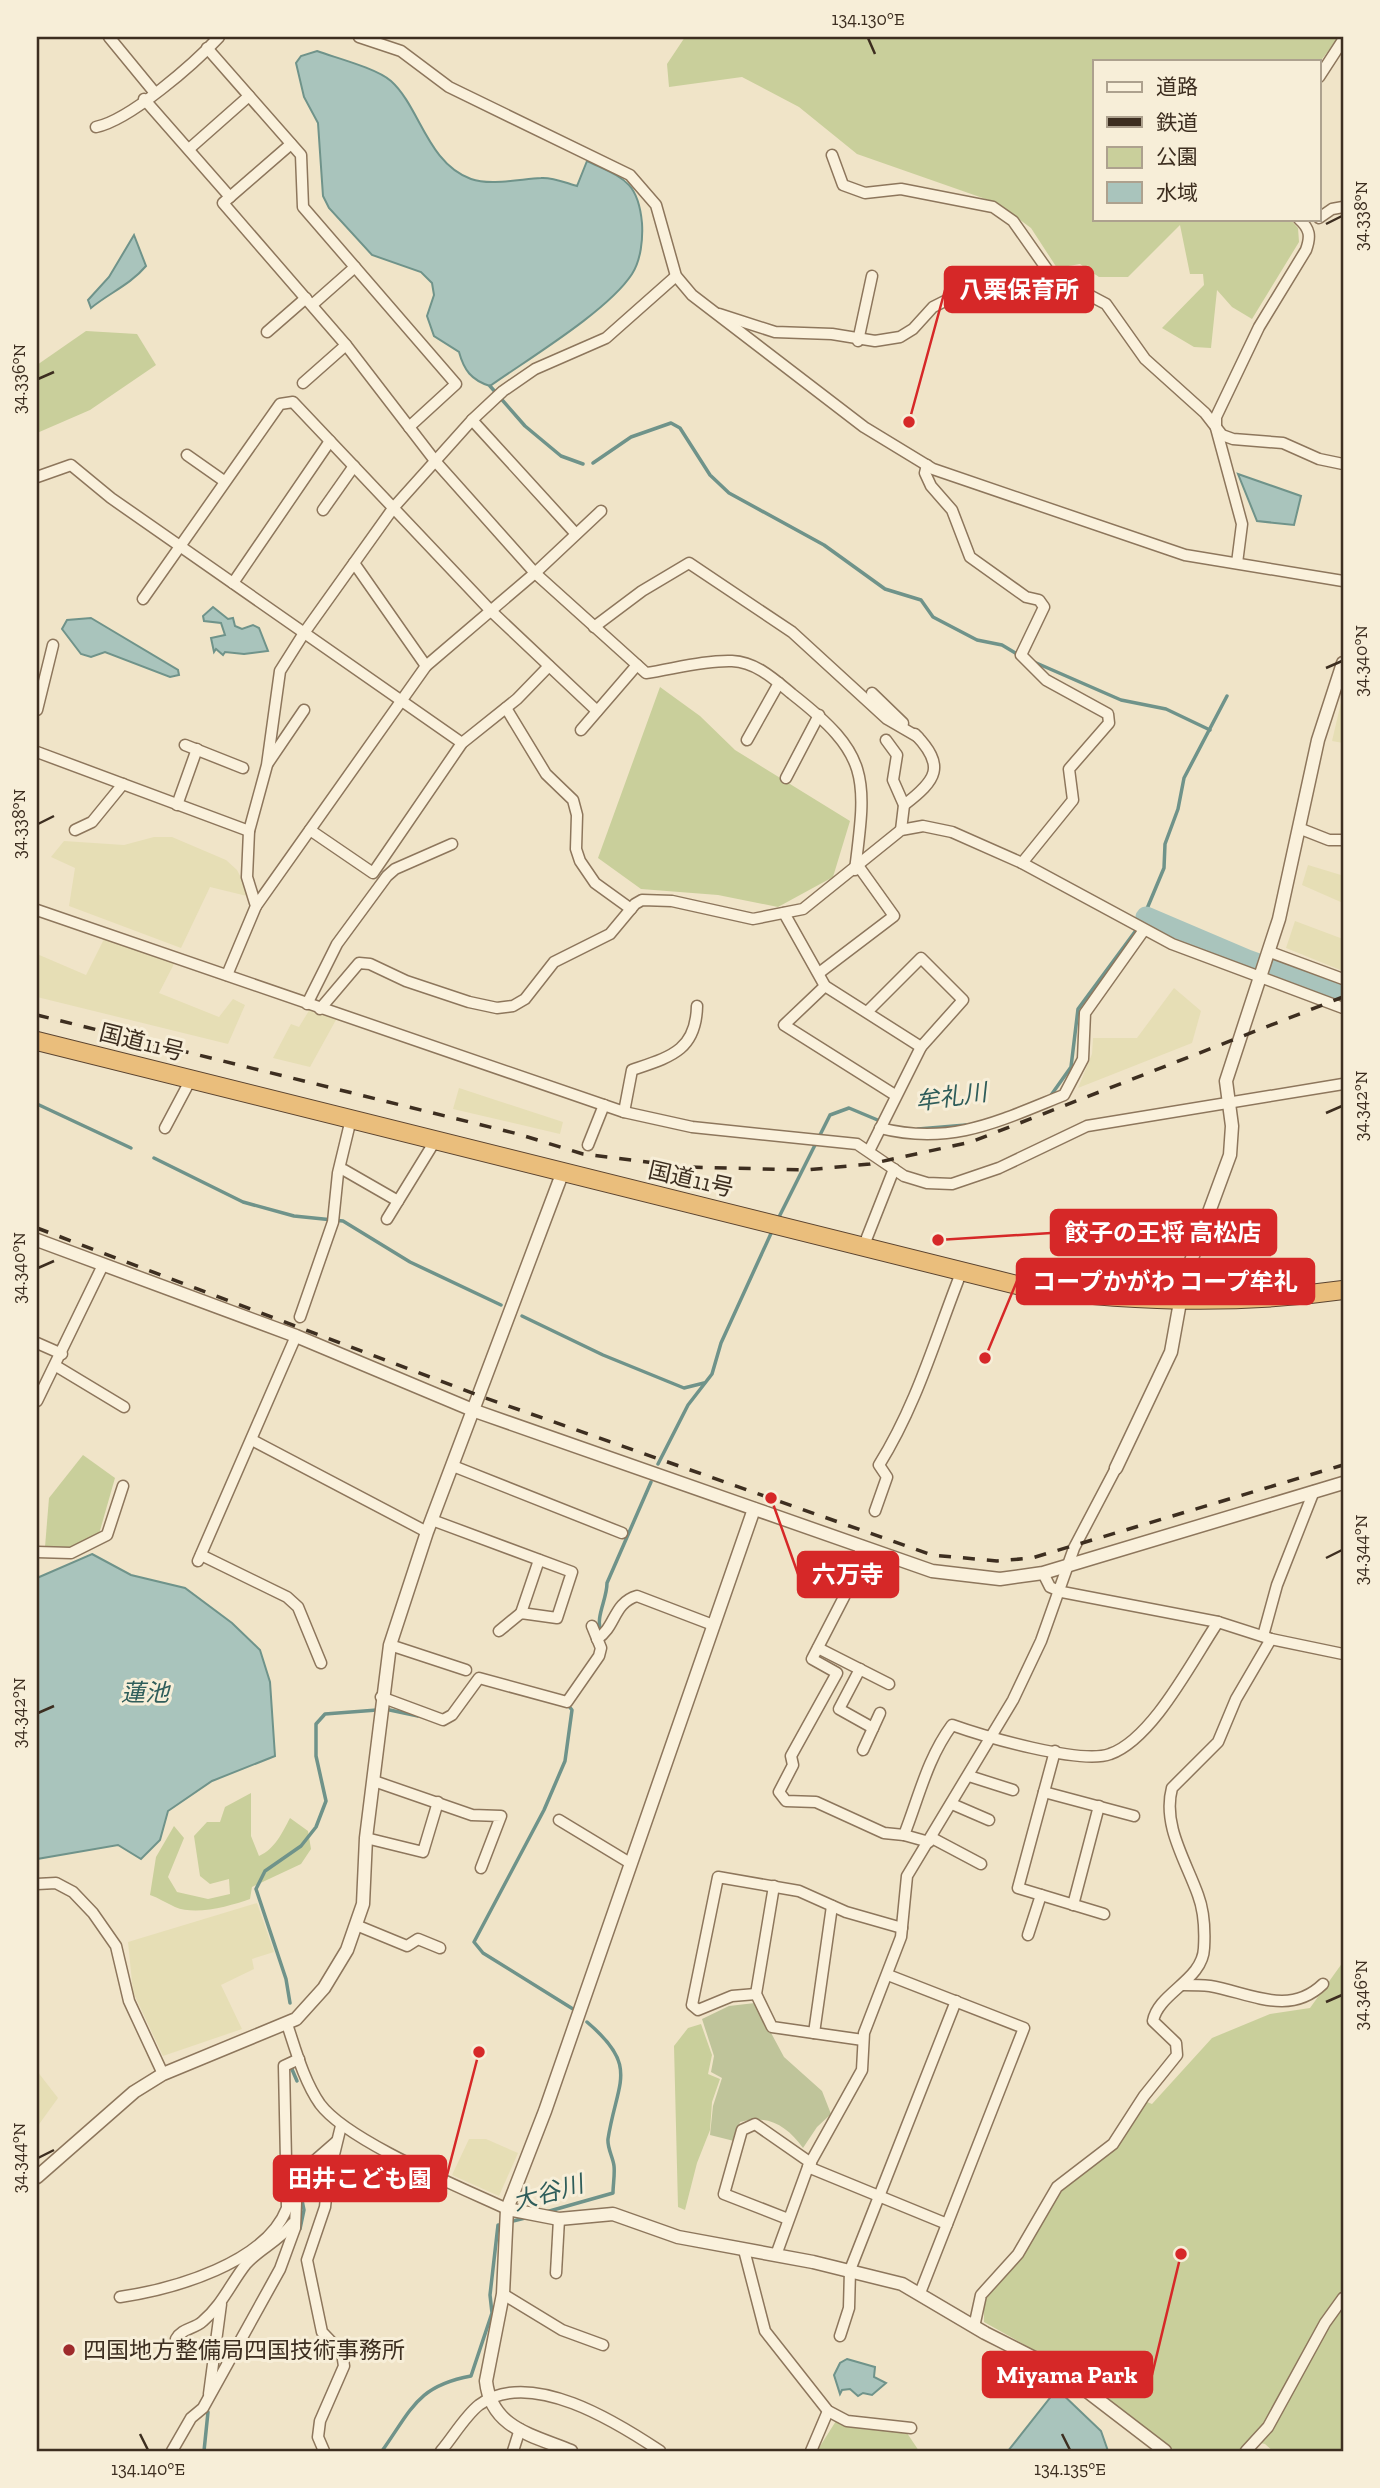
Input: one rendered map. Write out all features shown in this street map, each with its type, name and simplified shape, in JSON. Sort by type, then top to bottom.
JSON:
[{"type":"highway","name":"国道11号","points":[[37,1041],[562,1174],[864,1245],[961,1273],[1083,1295],[1180,1301],[1247,1299],[1343,1290]]},
{"type":"street","points":[[109,37],[155,93]]},
{"type":"street","points":[[96,127],[115,123],[155,93],[219,37]]},
{"type":"street","points":[[359,37],[401,51],[459,92],[630,175],[656,205],[676,276],[692,295],[864,427],[927,465],[968,483],[1185,555],[1343,582]]},
{"type":"street","points":[[1320,75],[1343,40]]},
{"type":"street","points":[[207,48],[301,155],[303,207],[456,384],[409,427]]},
{"type":"street","points":[[188,149],[249,96]]},
{"type":"street","points":[[144,99],[230,197]]},
{"type":"street","points":[[291,144],[223,203],[346,345],[436,462],[535,573],[646,673],[732,661],[763,670],[819,715],[853,754],[862,777],[863,807],[857,869],[894,916],[819,974]]},
{"type":"street","points":[[832,155],[843,185],[865,193],[901,189],[993,207],[1022,231],[1051,275],[1106,304],[1145,359],[1205,413],[1216,428],[1233,439],[1283,443],[1319,459],[1343,464]]},
{"type":"street","points":[[1320,217],[1332,209],[1343,207]]},
{"type":"street","points":[[1237,563],[1242,524],[1216,428],[1216,417],[1258,327],[1306,250],[1310,239],[1303,223]]},
{"type":"street","points":[[267,332],[355,267]]},
{"type":"street","points":[[256,906],[247,877],[249,831],[267,765],[280,671],[304,633],[394,507],[472,420],[503,391],[535,369],[606,338],[676,276]]},
{"type":"street","points":[[858,341],[872,276]]},
{"type":"street","points":[[717,313],[775,332],[832,334],[858,341],[900,337],[913,329],[933,307],[951,298],[981,293],[1041,306],[1056,306],[1090,296]]},
{"type":"street","points":[[303,383],[346,345]]},
{"type":"street","points":[[143,599],[178,545],[280,404],[293,402],[491,611],[597,711]]},
{"type":"street","points":[[472,420],[576,534]]},
{"type":"street","points":[[233,583],[330,441]]},
{"type":"street","points":[[187,455],[224,481]]},
{"type":"street","points":[[37,477],[71,464],[111,498],[462,743]]},
{"type":"street","points":[[927,465],[925,473],[931,486],[952,510],[970,557],[1026,597],[1040,600],[1044,607],[1021,655],[1046,680],[1108,714],[1109,723],[1069,769],[1073,800],[1022,863]]},
{"type":"street","points":[[323,510],[355,466]]},
{"type":"street","points":[[227,975],[256,906],[426,666],[535,573],[600,511]]},
{"type":"street","points":[[354,563],[426,666]]},
{"type":"street","points":[[594,626],[642,591],[689,563],[792,632],[887,719],[918,737]]},
{"type":"street","points":[[37,710],[53,645]]},
{"type":"street","points":[[776,2255],[809,2165],[862,2070],[863,2040],[888,1975],[902,1928],[907,1876],[991,1739],[1041,1641],[1067,1566],[1171,1352],[1184,1280],[1230,1155],[1232,1126],[1226,1081],[1269,953],[1301,830],[1318,740],[1343,663]]},
{"type":"street","points":[[581,730],[637,665]]},
{"type":"street","points":[[310,830],[373,873],[462,743],[506,708],[549,666]]},
{"type":"street","points":[[747,740],[779,683]]},
{"type":"street","points":[[872,693],[918,737],[932,753],[936,764],[933,778],[904,805]]},
{"type":"street","points":[[506,708],[546,775],[573,800],[577,815],[576,849],[580,862],[595,883],[631,909]]},
{"type":"street","points":[[267,765],[304,710]]},
{"type":"street","points":[[786,778],[819,715]]},
{"type":"street","points":[[886,740],[897,755],[893,780],[904,805],[901,830]]},
{"type":"street","points":[[185,745],[243,768]]},
{"type":"street","points":[[177,805],[197,750]]},
{"type":"street","points":[[37,752],[249,831]]},
{"type":"street","points":[[75,830],[92,822],[123,784]]},
{"type":"street","points":[[320,1009],[359,963],[370,964],[406,981],[469,1002],[497,1008],[513,1006],[525,999],[554,962],[610,934],[642,900],[672,901],[753,919],[803,909],[857,869],[901,830],[923,826],[952,832],[1022,863],[1172,944],[1343,1008]]},
{"type":"street","points":[[1301,830],[1329,840],[1343,840]]},
{"type":"street","points":[[307,1004],[337,944],[387,876],[395,869],[452,844]]},
{"type":"street","points":[[38,912],[624,1112],[692,1127],[857,1144],[904,1176],[927,1183],[952,1184],[999,1168],[1087,1126],[1343,1084]]},
{"type":"street","points":[[784,913],[825,986],[921,1047]]},
{"type":"street","points":[[882,1124],[919,1135],[936,1131],[975,1130],[1064,1095],[1083,1059],[1086,1013],[1144,930]]},
{"type":"street","points":[[1269,953],[1343,979]]},
{"type":"street","points":[[867,1012],[921,958],[963,1000],[921,1047],[869,1151]]},
{"type":"street","points":[[825,986],[784,1025],[895,1095]]},
{"type":"street","points":[[624,1112],[632,1070],[666,1059],[681,1049],[696,1025],[697,1006]]},
{"type":"street","points":[[165,1128],[191,1079]]},
{"type":"street","points":[[588,1145],[604,1105]]},
{"type":"street","points":[[300,1317],[334,1217],[338,1173],[351,1119]]},
{"type":"street","points":[[387,1219],[435,1141]]},
{"type":"street","points":[[864,1245],[894,1169]]},
{"type":"street","points":[[344,1170],[398,1201]]},
{"type":"street","points":[[37,2177],[116,2106],[163,2074],[286,2024],[306,2009],[324,1988],[347,1951],[363,1904],[366,1838],[381,1697],[390,1645],[430,1526],[562,1174]]},
{"type":"street","points":[[37,1240],[296,1336],[475,1411],[932,1571],[972,1578],[1000,1579],[1043,1573],[1343,1483]]},
{"type":"street","points":[[37,1401],[103,1265]]},
{"type":"street","points":[[875,1511],[887,1477],[879,1465],[903,1426],[925,1376],[961,1273]]},
{"type":"street","points":[[296,1336],[199,1558],[287,1597],[298,1607],[321,1663]]},
{"type":"street","points":[[37,1343],[62,1353]]},
{"type":"street","points":[[56,1366],[124,1407]]},
{"type":"street","points":[[252,1440],[430,1526],[572,1572],[557,1618],[522,1613]]},
{"type":"street","points":[[453,1466],[622,1533]]},
{"type":"street","points":[[37,1552],[71,1553],[107,1535],[123,1486]]},
{"type":"street","points":[[974,2327],[981,2295],[1018,2253],[1057,2186],[1113,2144],[1144,2096],[1177,2055],[1176,2043],[1153,2021],[1155,2011],[1183,1985],[1205,1951],[1202,1913],[1173,1832],[1170,1796],[1172,1788],[1218,1742],[1267,1637],[1277,1586],[1314,1491]]},
{"type":"street","points":[[570,2451],[508,2423],[493,2409],[489,2400],[486,2381],[503,2294],[507,2209],[545,2111],[754,1509]]},
{"type":"street","points":[[862,1546],[844,1597],[812,1660],[837,1673],[791,1756],[793,1765],[779,1792],[786,1801],[816,1802],[884,1833],[930,1840],[981,1864]]},
{"type":"street","points":[[499,1631],[522,1613],[539,1560]]},
{"type":"street","points":[[1043,1573],[1050,1587],[1059,1591],[1218,1622],[1267,1637],[1343,1654]]},
{"type":"street","points":[[597,1639],[605,1634],[619,1606],[637,1596],[713,1625]]},
{"type":"street","points":[[904,1835],[922,1780],[940,1741],[952,1725],[991,1739],[1055,1751],[1094,1756],[1110,1755],[1138,1738],[1218,1622]]},
{"type":"street","points":[[381,1697],[443,1720],[452,1715],[479,1678],[567,1702],[599,1656],[601,1648],[592,1626]]},
{"type":"street","points":[[390,1645],[466,1670]]},
{"type":"street","points":[[818,1647],[889,1684]]},
{"type":"street","points":[[860,1669],[839,1709],[873,1728]]},
{"type":"street","points":[[863,1750],[880,1713]]},
{"type":"street","points":[[1055,1751],[1018,1888],[1104,1914]]},
{"type":"street","points":[[969,1776],[1013,1790]]},
{"type":"street","points":[[374,1781],[472,1815],[501,1816],[481,1868]]},
{"type":"street","points":[[1044,1792],[1134,1816]]},
{"type":"street","points":[[366,1838],[423,1852],[438,1802]]},
{"type":"street","points":[[952,1804],[989,1820]]},
{"type":"street","points":[[1073,1905],[1099,1807]]},
{"type":"street","points":[[559,1821],[630,1863]]},
{"type":"street","points":[[756,1994],[732,1996],[698,2010],[692,2006],[718,1877],[799,1891],[832,1906],[902,1928]]},
{"type":"street","points":[[37,1884],[56,1883],[73,1892],[116,1946],[129,2001],[163,2074]]},
{"type":"street","points":[[774,1886],[756,1994],[772,2027],[863,2040]]},
{"type":"street","points":[[1028,1935],[1041,1895]]},
{"type":"street","points":[[814,2033],[832,1906]]},
{"type":"street","points":[[356,1925],[407,1946],[418,1939],[440,1948]]},
{"type":"street","points":[[888,1975],[1024,2028],[920,2293]]},
{"type":"street","points":[[1183,1985],[1212,1987],[1277,2004],[1313,1994],[1323,1984]]},
{"type":"street","points":[[840,2336],[849,2308],[850,2270],[956,2001]]},
{"type":"street","points":[[286,2024],[320,2104],[341,2126],[507,2209],[555,2218],[612,2214],[660,2233],[879,2277],[920,2293],[974,2327],[1062,2372],[1165,2451]]},
{"type":"street","points":[[172,2451],[179,2434],[209,2398],[280,2269],[296,2219],[284,2066],[299,2059]]},
{"type":"street","points":[[788,2219],[724,2194],[742,2130],[755,2124],[809,2165],[947,2224]]},
{"type":"street","points":[[324,2451],[318,2437],[320,2421],[344,2366],[342,2354],[323,2332],[307,2260],[325,2207],[328,2179],[341,2126]]},
{"type":"street","points":[[120,2297],[161,2291],[199,2279],[259,2244],[281,2224],[287,2208],[291,2176],[336,2142]]},
{"type":"street","points":[[555,2218],[556,2273]]},
{"type":"street","points":[[176,2339],[180,2333],[200,2324],[221,2304],[247,2262],[282,2237],[296,2219]]},
{"type":"street","points":[[744,2250],[765,2331],[828,2411],[847,2421],[911,2428]]},
{"type":"street","points":[[503,2294],[562,2330],[603,2345]]},
{"type":"street","points":[[1246,2451],[1268,2427],[1325,2323],[1343,2298]]},
{"type":"street","points":[[209,2398],[208,2377],[221,2304]]},
{"type":"street","points":[[441,2451],[479,2405],[510,2395],[552,2396],[580,2405],[660,2451]]},
{"type":"street","points":[[811,2451],[828,2411]]},
{"type":"street","points":[[513,2451],[520,2429]]},
{"type":"shaded area","points":[[1343,694],[1343,743],[1332,741]]},
{"type":"shaded area","points":[[154,837],[172,837],[226,860],[237,870],[251,897],[210,887],[181,948],[69,906],[75,868],[51,857],[64,841],[124,845]]},
{"type":"shaded area","points":[[1308,865],[1341,875],[1343,868],[1343,903],[1302,885]]},
{"type":"shaded area","points":[[1295,921],[1343,939],[1343,971],[1286,948]]},
{"type":"shaded area","points":[[104,939],[176,960],[159,993],[219,1017],[233,999],[245,1005],[228,1044],[37,997],[37,954],[86,975]]},
{"type":"shaded area","points":[[1174,988],[1201,1011],[1192,1043],[1078,1088],[1092,1054],[1093,1038],[1137,1038]]},
{"type":"shaded area","points":[[310,1009],[337,1018],[310,1067],[273,1058],[291,1024],[299,1027]]},
{"type":"shaded area","points":[[459,1088],[563,1122],[560,1134],[453,1109]]},
{"type":"shaded area","points":[[257,1903],[274,1952],[252,1959],[254,1969],[221,1985],[242,2029],[163,2056],[133,1992],[128,1942]]},
{"type":"shaded area","points":[[37,2071],[58,2098],[37,2127]]},
{"type":"shaded area","points":[[469,2139],[486,2139],[518,2153],[499,2196],[452,2175]]},
{"type":"green space","points":[[685,37],[1339,37],[1320,62],[1093,60],[1093,220],[1291,220],[1298,228],[1299,242],[1252,319],[1232,307],[1217,290],[1211,348],[1194,347],[1162,328],[1204,285],[1203,274],[1190,274],[1180,225],[1128,277],[1099,277],[1080,264],[1057,268],[1031,228],[997,203],[857,154],[799,107],[742,77],[669,87],[667,64]]},
{"type":"green space","points":[[86,331],[137,334],[156,365],[90,410],[37,433],[37,365]]},
{"type":"green space","points":[[660,687],[700,716],[735,750],[850,821],[833,877],[778,907],[718,895],[641,889],[598,858]]},
{"type":"green space","points":[[83,1455],[115,1478],[99,1534],[72,1548],[45,1547],[49,1498]]},
{"type":"green space","points":[[251,1793],[251,1836],[259,1856],[274,1845],[290,1818],[308,1831],[311,1849],[301,1864],[252,1887],[250,1899],[223,1907],[183,1910],[150,1895],[156,1857],[174,1826],[184,1838],[168,1877],[177,1892],[208,1899],[230,1894],[229,1879],[210,1884],[200,1876],[194,1836],[207,1822],[220,1822],[225,1807]]},
{"type":"green space","points":[[1343,1962],[1343,2451],[1273,2451],[1265,2444],[1252,2441],[1239,2451],[1173,2451],[1066,2368],[984,2322],[984,2302],[1058,2195],[1147,2102],[1152,2104],[1212,2038],[1270,2014],[1310,2008]]},
{"type":"green space","points":[[755,2003],[784,2057],[822,2091],[831,2114],[817,2127],[803,2148],[783,2128],[768,2121],[740,2122],[734,2141],[710,2135],[713,2106],[722,2078],[711,2072],[714,2056],[702,2019],[729,2006]]},
{"type":"green space","points":[[701,2024],[712,2055],[708,2074],[720,2079],[712,2102],[710,2130],[697,2163],[685,2210],[678,2207],[674,2046],[688,2028]]},
{"type":"green space","points":[[836,2421],[862,2429],[907,2433],[919,2451],[817,2451]]},
{"type":"water","points":[[317,51],[366,68],[391,81],[410,105],[444,161],[471,179],[496,182],[545,178],[577,186],[587,161],[619,177],[637,198],[642,223],[641,249],[632,274],[621,288],[587,319],[490,386],[478,381],[466,369],[459,352],[434,336],[427,316],[434,295],[432,283],[421,272],[372,255],[329,208],[323,196],[318,123],[304,97],[296,63],[301,56]]},
{"type":"water","points":[[134,235],[146,266],[91,308],[88,300],[109,277]]},
{"type":"water","points":[[1238,474],[1301,496],[1294,525],[1257,521]]},
{"type":"water","points":[[213,607],[228,619],[233,618],[235,626],[242,629],[253,625],[259,628],[268,651],[244,654],[225,652],[223,655],[216,649],[214,652],[211,638],[225,635],[221,623],[204,621],[203,616]]},
{"type":"water","points":[[91,618],[178,670],[179,675],[170,677],[105,652],[91,657],[81,654],[62,629],[67,620]]},
{"type":"water","name":"蓮池","points":[[92,1554],[131,1575],[185,1588],[232,1623],[260,1650],[270,1682],[275,1756],[212,1781],[168,1811],[160,1840],[141,1859],[118,1845],[37,1859],[37,1578]]},
{"type":"water","points":[[847,2359],[875,2367],[874,2377],[886,2383],[872,2395],[863,2393],[858,2396],[850,2389],[842,2390],[840,2394],[834,2375],[840,2363]]},
{"type":"water","points":[[1057,2389],[1101,2431],[1108,2451],[1008,2451]]},
{"type":"waterway","points":[[490,386],[525,426],[561,456],[583,464]]},
{"type":"waterway","points":[[593,463],[631,437],[671,423],[680,428],[710,475],[729,493],[824,545],[885,589],[921,600],[933,617],[977,640],[1002,645],[1017,654]]},
{"type":"waterway","points":[[1034,662],[1121,700],[1166,709],[1210,730]]},
{"type":"waterway","points":[[1141,923],[1164,868],[1165,844],[1178,809],[1184,778],[1227,696]]},
{"type":"waterway","name":"牟礼川","points":[[1146,917],[1247,960],[1343,994]]},
{"type":"waterway","name":"牟礼川","points":[[1049,1098],[1071,1067],[1078,1009],[1137,929]]},
{"type":"waterway","points":[[37,1104],[131,1148]]},
{"type":"waterway","name":"牟礼川","points":[[778,1219],[830,1115],[849,1108],[880,1121]]},
{"type":"waterway","name":"牟礼川","points":[[918,1129],[966,1125]]},
{"type":"waterway","points":[[154,1158],[243,1202],[294,1216],[343,1221],[410,1262],[501,1305]]},
{"type":"waterway","name":"牟礼川","points":[[658,1464],[688,1405],[712,1374],[721,1343],[773,1229]]},
{"type":"waterway","points":[[522,1316],[603,1355],[684,1388],[704,1383]]},
{"type":"waterway","name":"牟礼川","points":[[601,1633],[599,1620],[607,1583],[651,1482]]},
{"type":"waterway","name":"大谷川","points":[[568,1705],[572,1710],[565,1761],[544,1810],[474,1942],[483,1953],[573,2009]]},
{"type":"waterway","name":"牟礼川","points":[[385,1709],[418,1716]]},
{"type":"waterway","points":[[290,2003],[286,1979],[256,1889],[265,1871],[301,1846],[316,1827],[326,1801],[316,1756],[316,1724],[325,1714],[377,1710]]},
{"type":"waterway","name":"大谷川","points":[[546,2212],[613,2193],[614,2166],[608,2139],[621,2076],[614,2051],[587,2022]]},
{"type":"waterway","points":[[291,2067],[297,2081]]},
{"type":"waterway","points":[[300,2229],[304,2210],[302,2200]]},
{"type":"waterway","name":"大谷川","points":[[509,2222],[525,2218]]},
{"type":"waterway","name":"大谷川","points":[[382,2451],[409,2411],[427,2393],[453,2380],[471,2376],[492,2313],[490,2295],[498,2225],[502,2225]]},
{"type":"waterway","points":[[204,2451],[208,2412]]},
{"type":"railway","points":[[37,1015],[518,1134],[583,1154],[687,1167],[806,1170],[870,1164],[971,1142],[1343,997]]},
{"type":"railway","points":[[37,1228],[480,1396],[932,1555],[997,1561],[1032,1558],[1343,1465]]},
{"type":"place","name":"八栗保育所","points":[[909,422]]},
{"type":"place","name":"餃子の王将 高松店","points":[[938,1240]]},
{"type":"place","name":"コープかがわ コープ牟礼","points":[[985,1358]]},
{"type":"place","name":"六万寺","points":[[771,1498]]},
{"type":"place","name":"田井こども園","points":[[479,2052]]},
{"type":"place","name":"Miyama Park","points":[[1181,2254]]},
{"type":"place","name":"四国地方整備局四国技術事務所","points":[[69,2350]]}]
